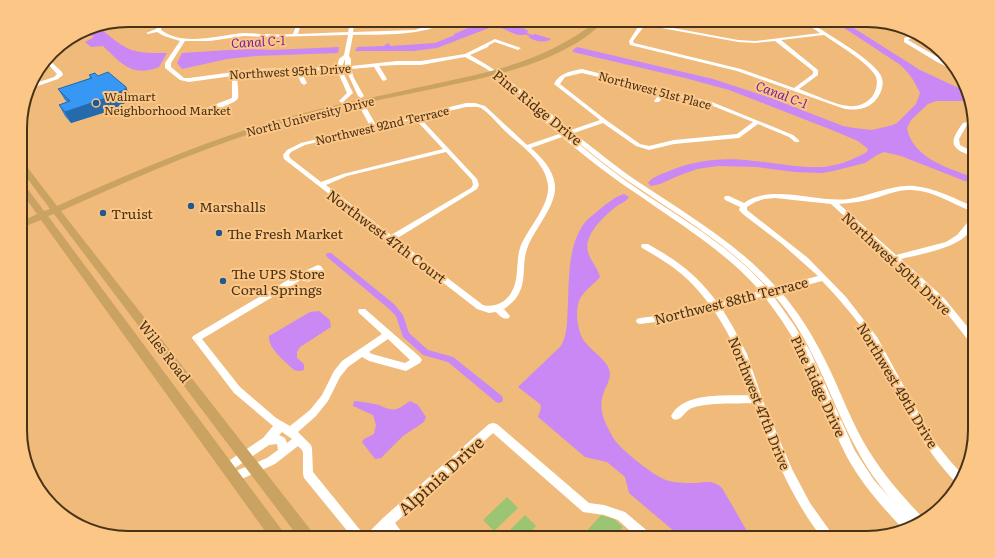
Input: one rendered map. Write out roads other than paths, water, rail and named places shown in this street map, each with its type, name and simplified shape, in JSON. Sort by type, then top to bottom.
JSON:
[{"type":"main road","name":"North University Drive","points":[[360,99],[387,91],[492,71],[549,47],[572,35],[583,27]]},
{"type":"main road","name":"North University Drive","points":[[27,215],[54,206],[150,161],[270,118],[492,71],[555,51],[593,27]]},
{"type":"main road","name":"Wiles Road","points":[[27,172],[303,531]]},
{"type":"main road","name":"Wiles Road","points":[[27,194],[275,531]]},
{"type":"main road","name":"North University Drive","points":[[27,220],[40,212]]},
{"type":"street","points":[[295,35],[298,27]]},
{"type":"street","points":[[352,27],[346,56],[348,59],[347,68],[374,127]]},
{"type":"street","points":[[158,30],[161,34],[168,37],[183,40],[251,35],[350,34],[415,31],[429,27]]},
{"type":"street","points":[[641,27],[631,41],[632,44],[740,68],[852,109],[859,108],[871,101],[879,88],[880,82],[877,73],[866,63],[814,27]]},
{"type":"street","points":[[673,27],[738,41],[755,42],[824,34]]},
{"type":"street","points":[[148,33],[158,30]]},
{"type":"street","points":[[910,37],[906,39],[906,41],[941,60]]},
{"type":"street","name":"Northwest 95th Drive","points":[[183,40],[168,63],[168,68],[182,79],[198,80],[235,73],[256,71],[347,68],[421,63],[466,55],[495,40],[518,48]]},
{"type":"street","points":[[777,40],[816,70],[816,74],[796,89]]},
{"type":"street","points":[[466,55],[492,71]]},
{"type":"street","points":[[340,104],[350,93],[339,68],[342,59],[346,56]]},
{"type":"street","points":[[37,84],[56,78],[60,75],[60,73],[50,64]]},
{"type":"street","points":[[376,65],[384,79]]},
{"type":"street","points":[[298,70],[304,83]]},
{"type":"street","name":"Pine Ridge Drive","points":[[492,71],[624,183],[722,249],[771,291],[798,320],[808,337],[822,362],[852,431],[871,464],[916,518]]},
{"type":"street","name":"Northwest 51st Place","points":[[604,121],[557,84],[557,82],[561,78],[574,72],[582,71],[665,91],[710,103],[791,136],[797,141]]},
{"type":"street","points":[[204,111],[235,99],[235,73]]},
{"type":"street","points":[[657,102],[665,91]]},
{"type":"street","name":"Northwest 92nd Terrace","points":[[289,151],[303,144],[466,105],[476,105],[483,108],[527,147]]},
{"type":"street","points":[[391,238],[474,189],[476,186],[475,180],[416,117]]},
{"type":"street","points":[[506,316],[498,308],[506,303],[517,290],[523,251],[532,228],[548,204],[552,181],[549,171],[527,147],[604,121],[638,145],[644,147],[655,147],[674,142],[699,139],[733,138],[739,136],[757,122]]},
{"type":"street","points":[[968,123],[965,124],[955,136],[955,142],[958,147],[968,152]]},
{"type":"street","points":[[320,185],[345,175],[447,150]]},
{"type":"street","name":"Northwest 47th Court","points":[[289,151],[286,155],[287,159],[480,307],[489,310],[498,308]]},
{"type":"street","points":[[727,198],[744,206],[748,202],[764,196],[833,202],[868,198],[901,189],[915,188],[936,194],[968,207]]},
{"type":"street","name":"Northwest 50th Drive","points":[[833,202],[941,300],[968,334]]},
{"type":"street","name":"Northwest 49th Drive","points":[[744,206],[742,210],[747,216],[772,232],[794,250],[851,308],[874,339],[913,414],[933,446],[957,476]]},
{"type":"street","points":[[894,258],[948,244],[960,237],[968,227]]},
{"type":"street","name":"Northwest 47th Drive","points":[[645,246],[671,261],[690,276],[715,305],[738,344],[748,367],[757,399],[794,488],[824,531]]},
{"type":"street","points":[[301,276],[196,338],[237,390],[273,421],[291,432],[306,448],[308,452],[308,474],[354,531]]},
{"type":"street","name":"Northwest 88th Terrace","points":[[640,321],[671,317],[822,278]]},
{"type":"street","name":"Pine Ridge Drive","points":[[771,291],[810,362],[851,453],[884,501],[906,524]]},
{"type":"street","points":[[362,311],[417,360],[406,367],[369,357],[362,352]]},
{"type":"street","points":[[291,432],[313,413],[325,398],[337,374],[345,364],[388,334]]},
{"type":"street","points":[[676,416],[686,406],[700,401],[757,399]]},
{"type":"street","points":[[231,472],[245,456],[267,441],[281,425]]},
{"type":"street","name":"Alpinia Drive","points":[[377,531],[493,427],[587,508],[604,510],[621,516],[639,531]]},
{"type":"street","points":[[267,441],[278,439],[282,441],[284,444],[283,451]]},
{"type":"street","points":[[231,472],[254,468],[271,461],[299,440]]},
{"type":"street","points":[[387,522],[394,531]]},
{"type":"waterway","points":[[329,255],[391,306],[399,315],[406,335],[426,353],[450,359],[499,399]]},
{"type":"place","name":"Walmart Neighborhood Market","points":[[96,103]]},
{"type":"place","name":"Marshalls","points":[[191,206]]},
{"type":"place","name":"Truist","points":[[103,213]]},
{"type":"place","name":"The Fresh Market","points":[[219,233]]},
{"type":"place","name":"The UPS Store Coral Springs","points":[[223,281]]},
{"type":"water label","name":"Canal C-1","points":[[258,41]]},
{"type":"water label","name":"Canal C-1","points":[[782,94]]}]
